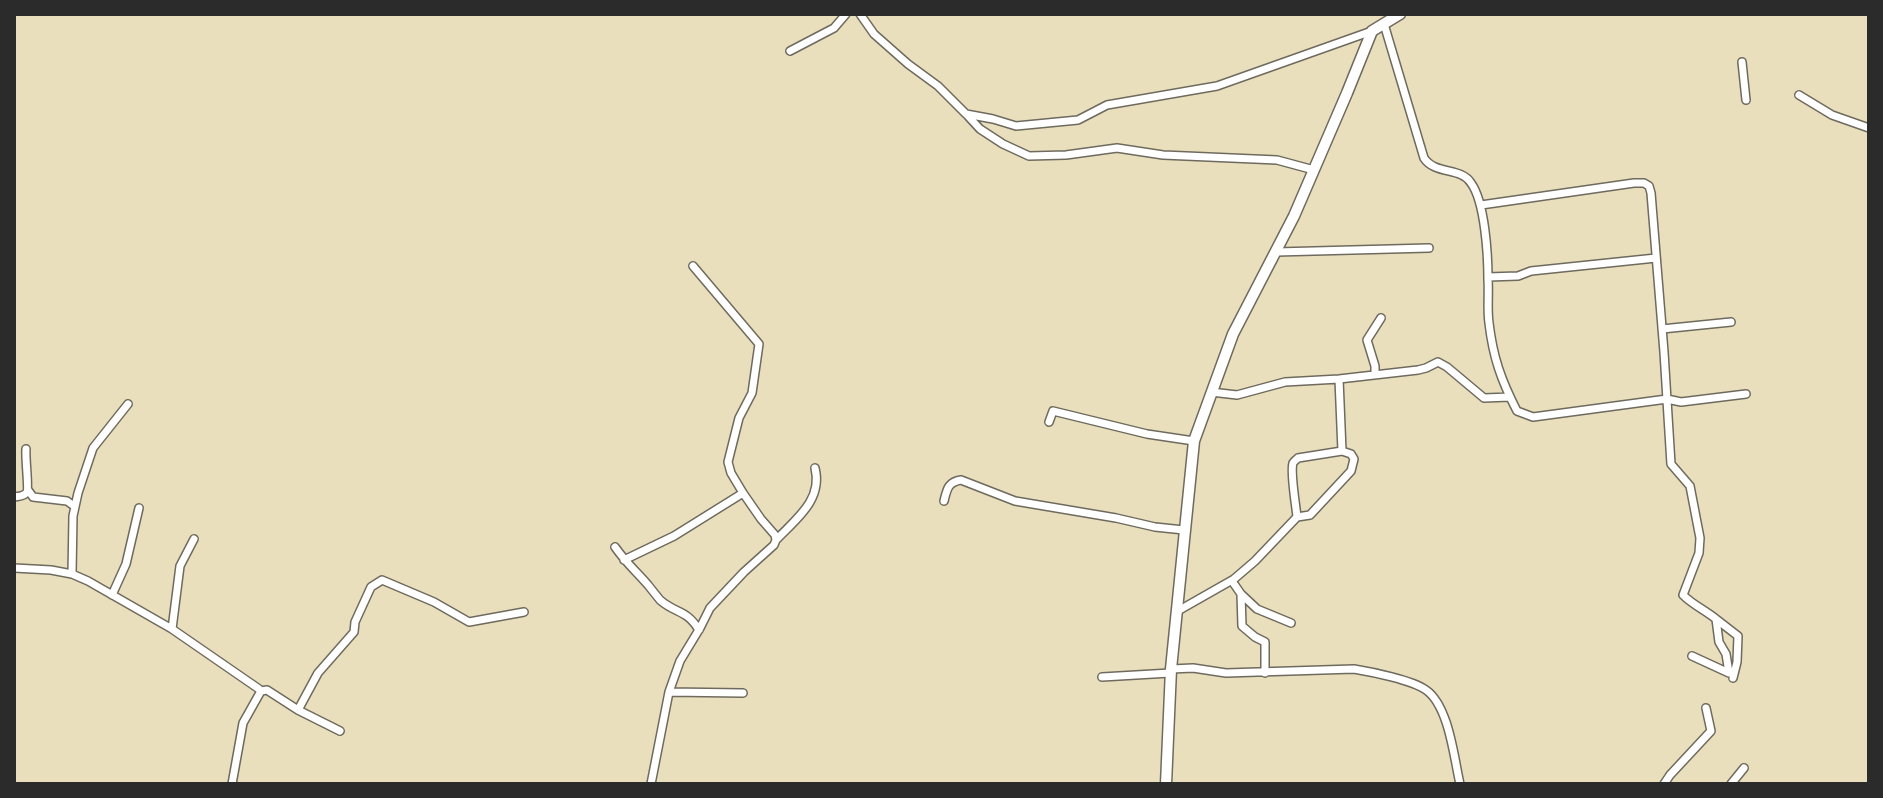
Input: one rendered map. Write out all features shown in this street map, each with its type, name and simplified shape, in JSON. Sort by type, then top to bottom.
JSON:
[{"type":"street","points":[[790,51],[834,28],[846,14]]},
{"type":"street","points":[[860,14],[874,34],[938,86],[980,129],[1029,156],[1117,148],[1163,155],[1277,160],[1314,170]]},
{"type":"street","points":[[966,114],[1016,126],[1078,120],[1107,105],[1217,86],[1372,31],[1400,14]]},
{"type":"street","points":[[1384,24],[1424,158],[1434,168],[1468,178],[1481,205],[1489,324],[1497,368],[1517,411],[1533,417],[1667,399],[1681,402],[1746,394]]},
{"type":"street","points":[[1166,784],[1171,672],[1194,441],[1233,334],[1294,216],[1372,31]]},
{"type":"street","points":[[1742,62],[1746,100]]},
{"type":"street","points":[[1799,95],[1832,115],[1869,128]]},
{"type":"street","points":[[1481,205],[1583,189],[1644,183],[1649,186],[1671,464],[1690,486],[1700,538],[1699,553],[1683,595],[1738,636],[1733,678]]},
{"type":"street","points":[[1276,252],[1429,248]]},
{"type":"street","points":[[1488,277],[1656,258]]},
{"type":"street","points":[[693,266],[759,344],[752,393],[739,418],[728,462],[743,493],[776,540]]},
{"type":"street","points":[[1375,375],[1367,340],[1381,318]]},
{"type":"street","points":[[1662,329],[1731,322]]},
{"type":"street","points":[[1211,392],[1237,395],[1285,382],[1375,375],[1426,368],[1438,362],[1484,398],[1510,397]]},
{"type":"street","points":[[1339,379],[1342,451]]},
{"type":"street","points":[[72,574],[74,506],[93,448],[128,404]]},
{"type":"street","points":[[1049,422],[1053,411],[1147,434],[1194,441]]},
{"type":"street","points":[[26,449],[28,490],[33,497],[67,501],[74,506]]},
{"type":"street","points":[[1176,612],[1232,581],[1297,517],[1310,515],[1351,471],[1354,459],[1351,454],[1342,451],[1295,460],[1293,487],[1297,517]]},
{"type":"street","points":[[651,784],[669,692],[680,661],[710,608],[802,513],[813,497],[818,480],[815,468]]},
{"type":"street","points":[[944,501],[948,486],[953,481],[961,480],[1015,501],[1184,530]]},
{"type":"street","points":[[14,497],[28,490]]},
{"type":"street","points":[[624,560],[674,536],[743,493]]},
{"type":"street","points":[[112,595],[126,564],[139,508]]},
{"type":"street","points":[[172,629],[180,566],[194,539]]},
{"type":"street","points":[[615,547],[661,600],[691,617],[699,630]]},
{"type":"street","points":[[14,568],[72,574],[172,629],[261,691],[267,690],[340,731]]},
{"type":"street","points":[[298,710],[318,673],[354,632],[355,622],[371,587],[382,580],[434,602],[469,622],[524,612]]},
{"type":"street","points":[[1232,581],[1257,609],[1291,623]]},
{"type":"street","points":[[1241,594],[1242,626],[1265,642],[1265,673]]},
{"type":"street","points":[[1692,656],[1729,673],[1726,654],[1719,642],[1716,619]]},
{"type":"street","points":[[1102,677],[1170,673],[1193,668],[1226,673],[1354,669],[1372,672],[1425,689],[1435,698],[1444,715],[1460,784]]},
{"type":"street","points":[[232,784],[243,723],[261,691]]},
{"type":"street","points":[[669,692],[743,693]]},
{"type":"street","points":[[1664,784],[1711,731],[1706,708]]},
{"type":"street","points":[[1731,784],[1744,768]]}]
